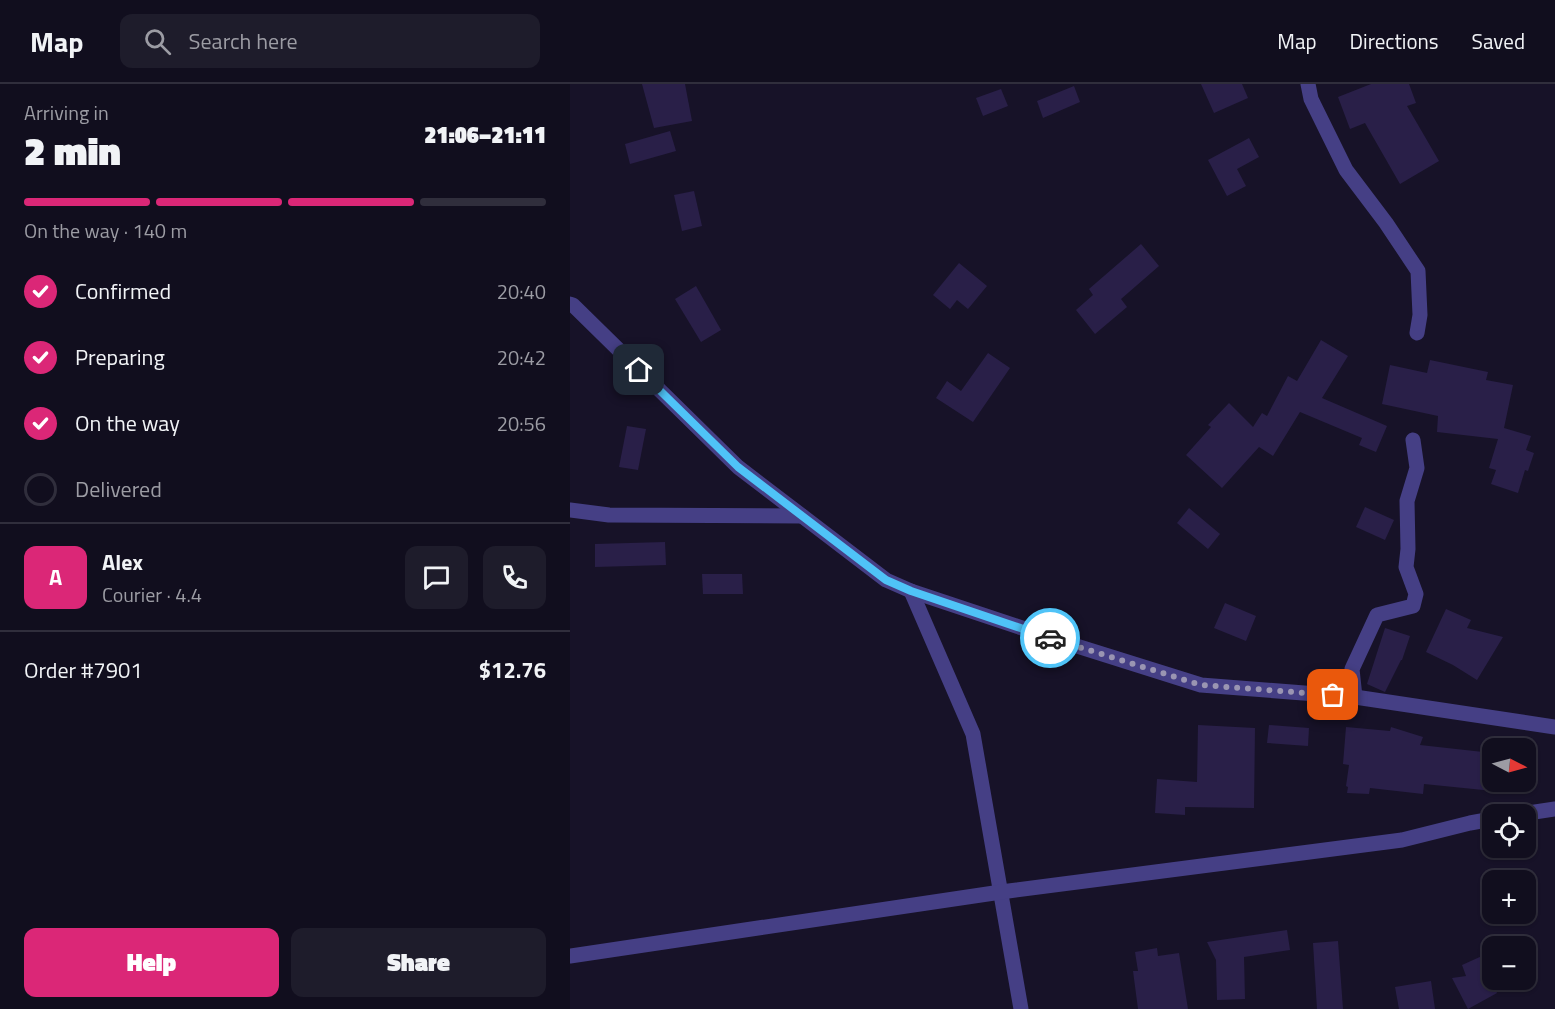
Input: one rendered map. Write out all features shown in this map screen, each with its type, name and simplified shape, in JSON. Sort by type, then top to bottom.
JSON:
[{"type":"street","points":[[1308,84],[1311,99],[1346,170],[1386,223],[1418,271],[1420,315],[1417,333]]},
{"type":"street","points":[[571,302],[738,467],[886,580],[911,591],[1201,685],[1355,697],[1555,727]]},
{"type":"street","points":[[1355,697],[1352,669],[1377,615],[1413,606],[1416,594],[1406,567],[1407,501],[1417,468],[1413,440]]},
{"type":"street","points":[[570,510],[609,515],[802,516]]},
{"type":"street","points":[[911,591],[973,734],[1021,1009]]},
{"type":"street","points":[[1536,812],[1555,809]]},
{"type":"street","points":[[570,956],[1001,892],[1402,840],[1482,821]]},
{"type":"building","points":[[642,84],[685,84],[692,121],[654,128]]},
{"type":"building","points":[[1201,84],[1242,84],[1248,98],[1214,113]]},
{"type":"building","points":[[1371,84],[1409,84],[1416,103],[1407,106],[1439,161],[1400,184],[1365,123],[1350,129],[1338,97]]},
{"type":"building","points":[[1074,86],[1080,102],[1043,118],[1037,101]]},
{"type":"building","points":[[1001,89],[1008,106],[983,116],[976,98]]},
{"type":"building","points":[[670,131],[676,151],[630,164],[625,144]]},
{"type":"building","points":[[1249,138],[1259,157],[1237,169],[1246,186],[1227,196],[1208,160]]},
{"type":"building","points":[[694,191],[702,226],[682,231],[674,195]]},
{"type":"building","points":[[1141,244],[1159,266],[1121,299],[1127,307],[1095,334],[1076,310],[1093,295],[1089,289]]},
{"type":"building","points":[[959,263],[987,286],[968,309],[957,300],[950,309],[933,295]]},
{"type":"building","points":[[696,286],[721,330],[701,342],[675,299]]},
{"type":"building","points":[[1321,340],[1348,356],[1322,398],[1387,426],[1376,452],[1359,445],[1362,438],[1300,412],[1273,456],[1259,447],[1222,488],[1186,455],[1211,427],[1208,425],[1229,403],[1253,427],[1262,413],[1267,416],[1288,376],[1297,381]]},
{"type":"building","points":[[988,353],[1010,368],[973,422],[936,398],[947,381],[961,391]]},
{"type":"building","points":[[1430,360],[1488,372],[1486,380],[1513,385],[1504,428],[1531,436],[1526,450],[1534,453],[1528,471],[1525,470],[1518,493],[1491,484],[1496,470],[1489,468],[1498,439],[1437,432],[1438,416],[1382,404],[1390,365],[1427,373]]},
{"type":"building","points":[[627,426],[646,429],[638,470],[619,467]]},
{"type":"building","points":[[1365,507],[1394,520],[1385,540],[1356,527]]},
{"type":"building","points":[[1189,508],[1220,534],[1208,549],[1177,523]]},
{"type":"building","points":[[665,542],[666,565],[595,567],[595,544]]},
{"type":"building","points":[[702,574],[742,574],[743,594],[703,594]]},
{"type":"building","points":[[1225,603],[1256,616],[1246,641],[1214,628]]},
{"type":"building","points":[[1446,609],[1471,620],[1467,628],[1503,637],[1477,680],[1426,652]]},
{"type":"building","points":[[1385,628],[1410,636],[1402,660],[1385,692],[1367,684]]},
{"type":"building","points":[[1198,725],[1255,728],[1254,808],[1185,807],[1185,815],[1155,813],[1157,779],[1197,782]]},
{"type":"building","points":[[1269,725],[1309,728],[1308,746],[1267,743]]},
{"type":"building","points":[[1346,727],[1390,731],[1391,727],[1423,737],[1420,745],[1482,752],[1482,790],[1424,784],[1423,794],[1370,788],[1369,794],[1347,793],[1349,765],[1343,764]]},
{"type":"building","points":[[1287,930],[1290,950],[1244,957],[1245,999],[1217,1000],[1216,960],[1207,942]]},
{"type":"building","points":[[1338,941],[1343,1009],[1317,1009],[1313,943]]},
{"type":"building","points":[[1157,948],[1158,956],[1179,953],[1188,1009],[1138,1009],[1133,971],[1138,971],[1135,952]]},
{"type":"building","points":[[1482,956],[1482,990],[1496,990],[1497,993],[1468,1009],[1452,978],[1466,976],[1462,965]]},
{"type":"building","points":[[1431,981],[1435,1009],[1399,1009],[1395,987]]},
{"type":"way so far","points":[[1050,638],[1201,685],[1333,695]]},
{"type":"route","points":[[639,370],[738,467],[886,580],[911,591],[1050,638]]}]
